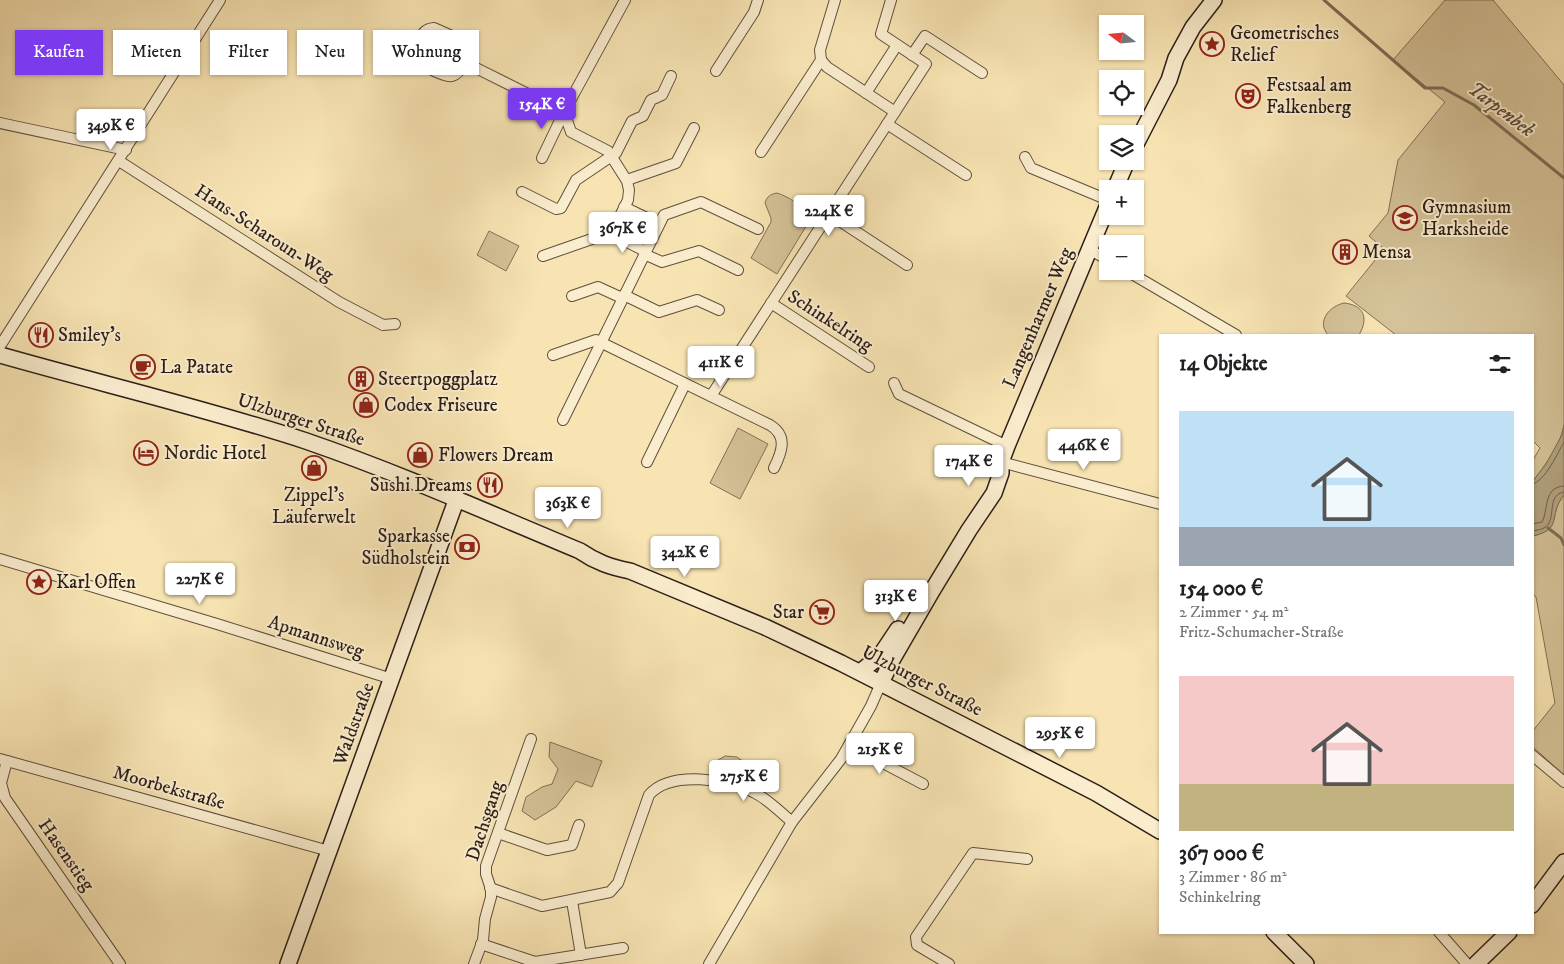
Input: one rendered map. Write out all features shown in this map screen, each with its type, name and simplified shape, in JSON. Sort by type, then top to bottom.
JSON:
[{"type":"main road","points":[[1144,129],[1169,80],[1182,63],[1205,24],[1214,1]]},
{"type":"main road","name":"Langenharmer Weg","points":[[881,683],[892,660],[932,591],[994,492],[1001,473],[1001,462],[1007,446],[1099,225]]},
{"type":"main road","name":"Ulzburger Straße","points":[[0,355],[260,427],[365,463],[456,498],[580,551],[598,554],[615,560],[630,571],[765,627],[860,672],[1096,793],[1159,830]]},
{"type":"main road","name":"Waldstraße","points":[[288,964],[456,498]]},
{"type":"main road","name":"Langenharmer Weg","points":[[860,672],[880,656],[912,607],[932,591]]},
{"type":"main road","points":[[1534,902],[1564,862]]},
{"type":"main road","points":[[1276,934],[1306,964]]},
{"type":"main road","points":[[1476,964],[1507,934]]},
{"type":"street","points":[[0,346],[220,0]]},
{"type":"street","points":[[542,158],[564,112],[625,0]]},
{"type":"street","points":[[716,72],[754,12],[758,0]]},
{"type":"street","points":[[835,0],[820,50],[821,60],[827,67],[895,112]]},
{"type":"street","name":"Schinkelring","points":[[710,396],[926,64],[897,46],[881,33],[891,0]]},
{"type":"street","points":[[436,28],[464,43],[468,52],[464,62],[457,74],[446,76],[420,63],[415,58],[414,50],[425,31],[436,28]]},
{"type":"street","points":[[912,55],[925,36],[982,73]]},
{"type":"street","points":[[866,93],[897,46]]},
{"type":"street","points":[[761,152],[821,60]]},
{"type":"street","points":[[479,70],[564,112],[571,132],[606,150],[612,156],[627,180],[629,192],[611,234]]},
{"type":"street","points":[[522,192],[556,209],[560,209],[576,180],[617,152],[632,122],[643,116],[652,100],[662,95],[671,76]]},
{"type":"street","points":[[0,122],[126,150]]},
{"type":"street","points":[[887,124],[966,175]]},
{"type":"street","points":[[627,180],[676,163],[694,128]]},
{"type":"street","points":[[1025,157],[1031,168],[1099,196]]},
{"type":"street","name":"Hans-Scharoun-Weg","points":[[119,161],[340,302],[384,326],[395,324]]},
{"type":"street","points":[[563,420],[664,214],[702,202],[758,230]]},
{"type":"street","points":[[624,207],[659,224]]},
{"type":"street","points":[[828,214],[907,265]]},
{"type":"street","points":[[543,256],[609,233],[661,262],[698,250],[738,270]]},
{"type":"street","points":[[1089,249],[1099,255]]},
{"type":"street","points":[[1141,280],[1234,334]]},
{"type":"street","points":[[572,296],[598,287],[658,312],[697,300],[719,310]]},
{"type":"street","name":"Schinkelring","points":[[771,303],[869,367]]},
{"type":"street","points":[[553,355],[596,340],[770,425],[782,439],[782,446],[774,468]]},
{"type":"street","points":[[894,383],[899,394],[1007,446]]},
{"type":"street","points":[[647,462],[685,384]]},
{"type":"street","points":[[1001,462],[1159,504]]},
{"type":"street","name":"Apmannsweg","points":[[0,559],[211,622],[392,679]]},
{"type":"street","name":"Langenharmer Weg","points":[[709,964],[792,822],[841,759],[871,706],[881,683]]},
{"type":"street","name":"Dachsgang","points":[[474,964],[481,944],[490,903],[490,888],[486,868],[531,739]]},
{"type":"street","points":[[849,745],[923,784]]},
{"type":"street","points":[[1534,756],[1564,782]]},
{"type":"street","name":"Moorbekstraße","points":[[4,760],[329,851]]},
{"type":"street","name":"Hasenstieg","points":[[4,760],[1,788],[5,798],[120,964]]},
{"type":"street","points":[[490,888],[540,906],[606,894],[616,887],[649,795],[655,789],[673,781],[725,782],[755,793],[792,822]]},
{"type":"street","points":[[498,833],[547,850],[572,845],[579,825]]},
{"type":"street","points":[[949,964],[917,945],[916,937],[973,852],[1027,859]]},
{"type":"street","points":[[572,901],[581,955]]},
{"type":"street","points":[[1441,934],[1467,964]]},
{"type":"street","points":[[481,944],[535,962],[624,948]]},
{"type":"shaded area","points":[[1445,0],[1493,0],[1564,85],[1564,425],[1556,448],[1534,480],[1534,458],[1540,448],[1534,442],[1534,334],[1395,334],[1346,296],[1384,249],[1369,236],[1388,213],[1398,160],[1445,102],[1393,60]]},
{"type":"shaded area","points":[[777,193],[797,204],[807,218],[808,223],[777,274],[751,258],[771,222],[765,203],[770,196]]},
{"type":"shaded area","points":[[489,231],[519,246],[506,271],[477,255]]},
{"type":"shaded area","points":[[1344,303],[1351,304],[1363,313],[1364,323],[1360,334],[1327,334],[1323,325],[1324,320],[1334,307]]},
{"type":"shaded area","points":[[738,428],[768,444],[740,499],[710,483]]},
{"type":"shaded area","points":[[1564,495],[1564,775],[1534,748],[1534,729],[1555,703],[1536,597],[1534,595],[1534,536],[1543,533],[1552,525],[1559,502]]},
{"type":"shaded area","points":[[550,742],[602,761],[592,787],[576,781],[556,807],[535,820],[522,811],[526,797],[542,787],[552,784],[558,769],[549,757]]},
{"type":"shaded area","points":[[725,756],[737,757],[744,762],[744,771],[738,778],[728,776],[717,770],[718,760]]},
{"type":"water","points":[[1564,425],[1564,495],[1556,509],[1554,521],[1549,530],[1534,536],[1534,480],[1546,464],[1562,435]]},
{"type":"waterway","name":"Tarpenbek","points":[[1324,0],[1425,88],[1443,88],[1474,105],[1564,178]]},
{"type":"waterway","name":"Tarpenbek","points":[[1548,528],[1561,538],[1564,545]]},
{"type":"place","name":"Geometrisches Relief","points":[[1212,44]]},
{"type":"place","name":"Festsaal am Falkenberg","points":[[1248,96]]},
{"type":"place","name":"Gymnasium Harksheide","points":[[1405,218]]},
{"type":"place","name":"Mensa","points":[[1345,252]]},
{"type":"place","name":"Smiley's","points":[[41,335]]},
{"type":"place","name":"La Patate","points":[[143,367]]},
{"type":"place","name":"Steertpoggplatz","points":[[361,379]]},
{"type":"place","name":"Codex Friseure","points":[[366,405]]},
{"type":"place","name":"Nordic Hotel","points":[[146,453]]},
{"type":"place","name":"Flowers Dream","points":[[420,455]]},
{"type":"place","name":"Zippel's Läuferwelt","points":[[314,468]]},
{"type":"place","name":"Sushi Dreams","points":[[490,485]]},
{"type":"place","name":"Sparkasse Südholstein","points":[[467,547]]},
{"type":"place","name":"Karl Offen","points":[[39,582]]},
{"type":"place","name":"Star","points":[[822,612]]}]
